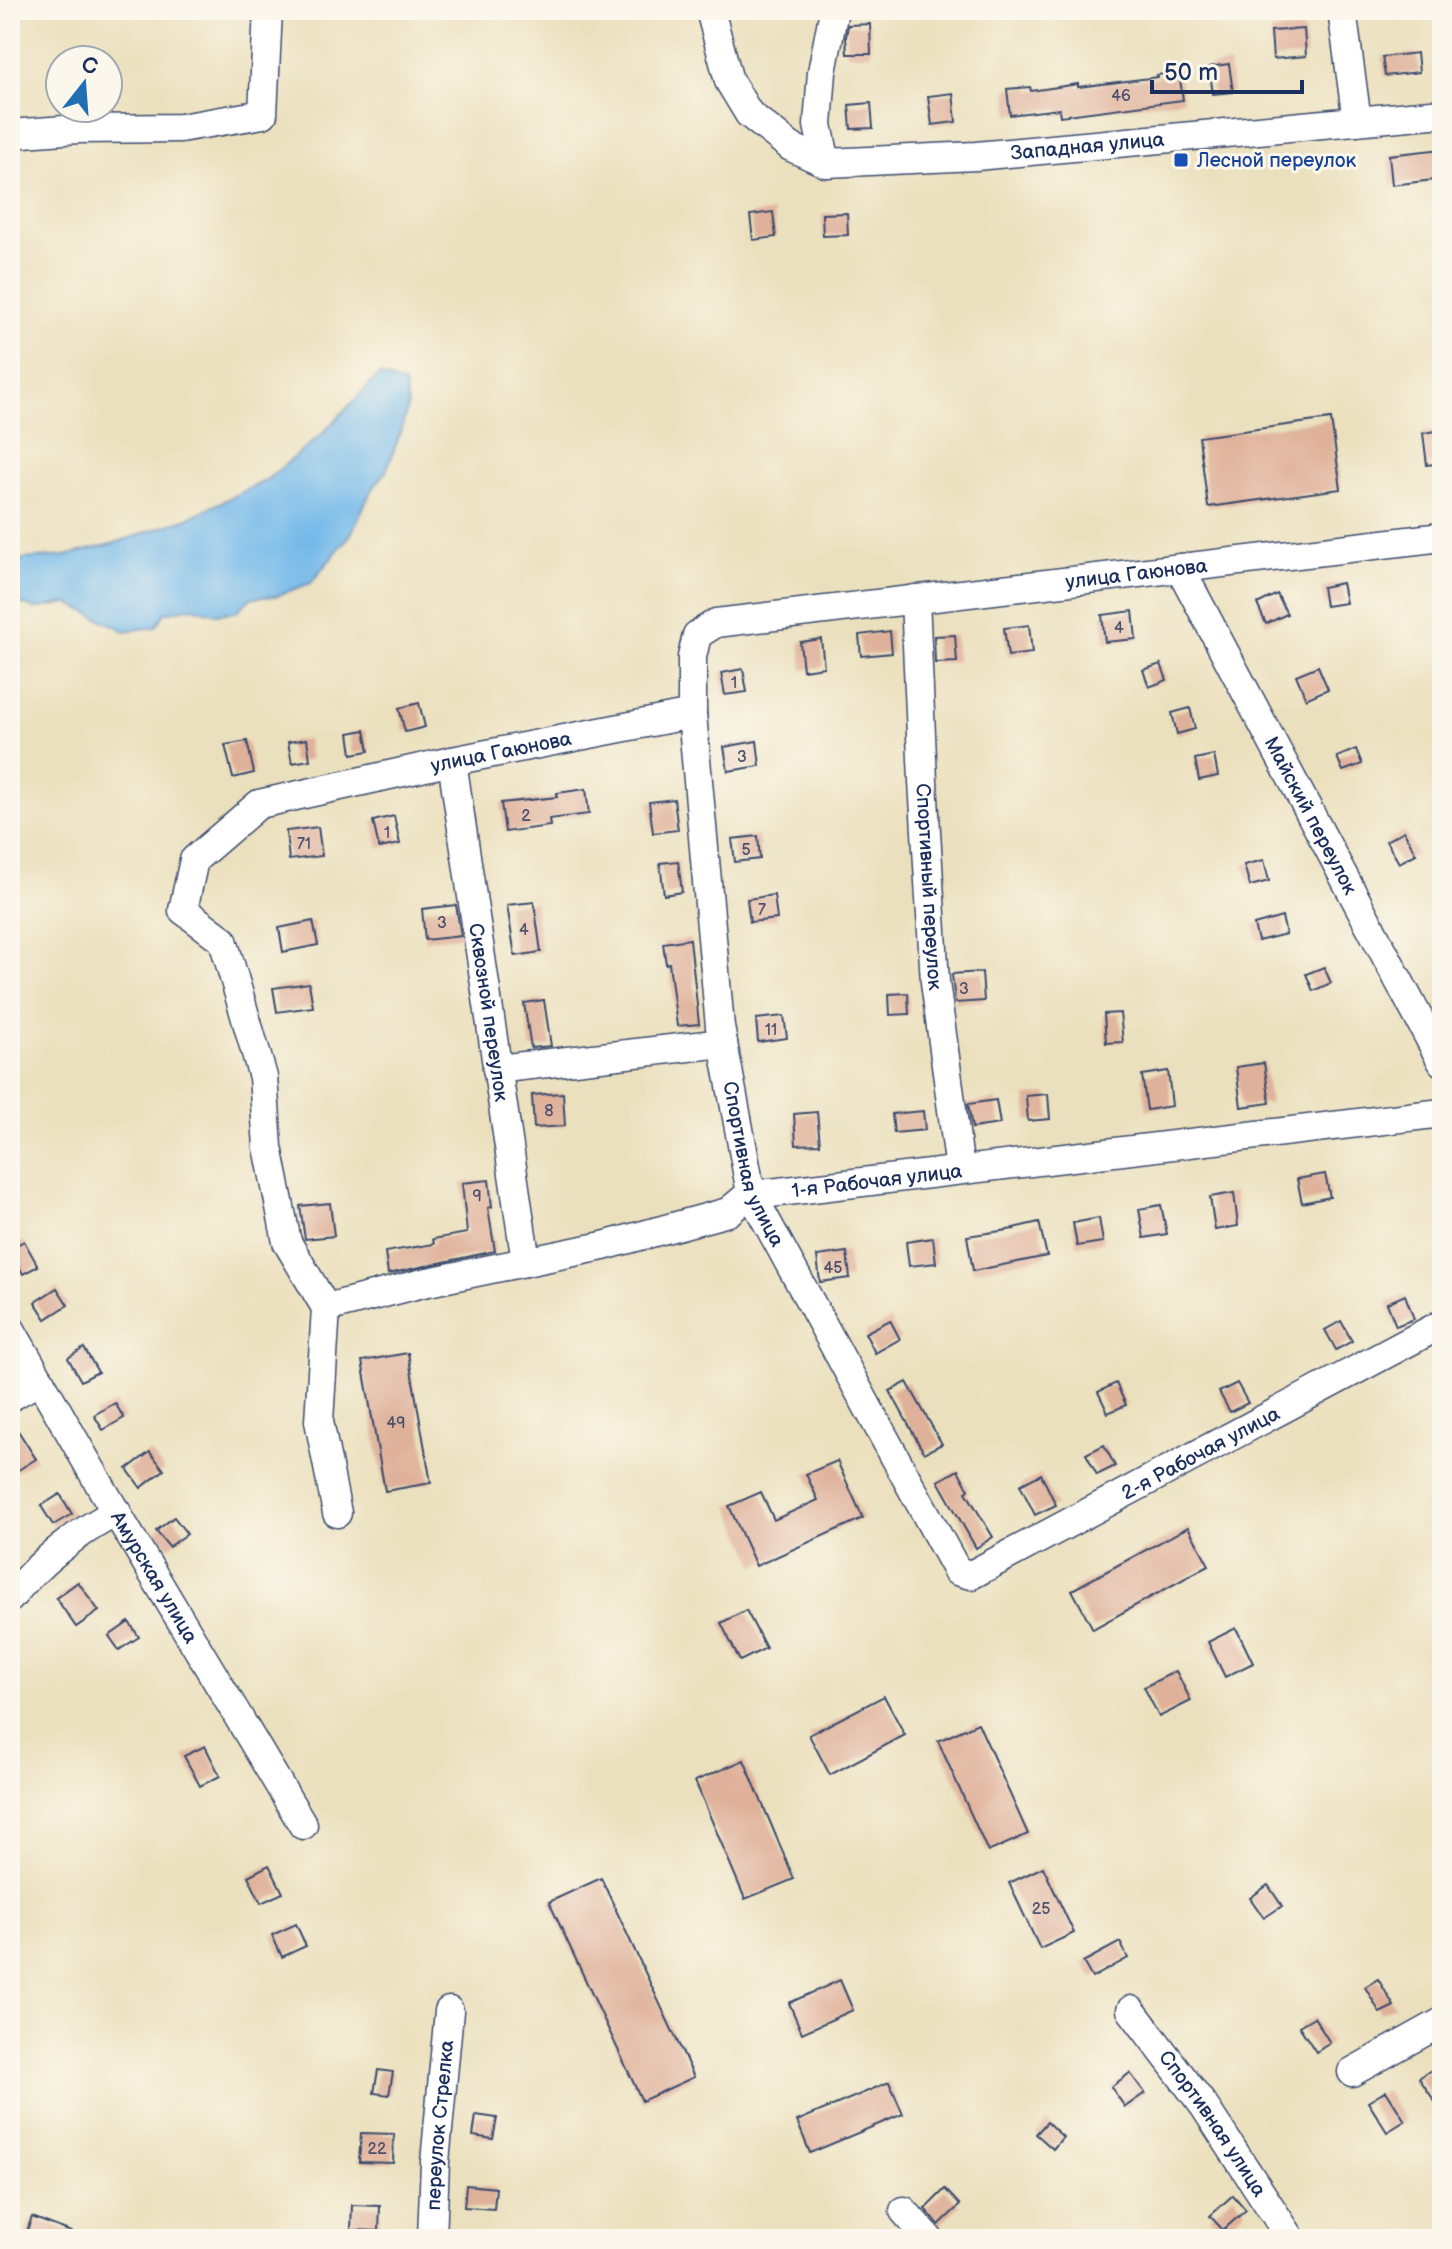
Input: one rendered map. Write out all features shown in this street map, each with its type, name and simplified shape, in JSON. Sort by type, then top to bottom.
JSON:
[{"type":"street","points":[[10,134],[78,129],[180,128],[263,114],[268,10]]},
{"type":"street","points":[[710,10],[729,81],[749,114],[791,147],[826,163]]},
{"type":"street","points":[[826,163],[818,125],[822,72],[834,10]]},
{"type":"street","points":[[1342,10],[1357,121]]},
{"type":"street","name":"Западная улица","points":[[826,163],[976,156],[1442,113]]},
{"type":"street","name":"улица Гаюнова","points":[[326,1308],[287,1242],[268,1147],[263,1077],[223,940],[183,910],[194,860],[259,804],[452,761],[692,714],[692,657],[697,635],[716,623],[1442,537]]},
{"type":"street","name":"Майский переулок","points":[[1180,568],[1442,1062]]},
{"type":"street","name":"Спортивный переулок","points":[[915,599],[935,982],[960,1170]]},
{"type":"street","name":"Спортивная улица","points":[[692,714],[723,1043],[751,1193],[957,1571]]},
{"type":"street","name":"Сквозной переулок","points":[[452,761],[526,1262]]},
{"type":"street","points":[[497,1069],[723,1043]]},
{"type":"street","name":"1-я Рабочая улица","points":[[326,1308],[423,1283],[603,1246],[728,1212],[751,1193],[1442,1113]]},
{"type":"street","points":[[326,1308],[319,1421],[337,1513]]},
{"type":"street","name":"2-я Рабочая улица","points":[[957,1571],[971,1575],[1442,1324]]},
{"type":"street","name":"Амурская улица","points":[[10,1328],[303,1825]]},
{"type":"street","points":[[10,1397],[40,1380]]},
{"type":"street","points":[[10,1598],[56,1552],[117,1512]]},
{"type":"street","name":"Спортивная улица","points":[[1131,2010],[1204,2106],[1291,2239]]},
{"type":"street","name":"переулок Стрелка","points":[[432,2239],[435,2162],[449,2011]]},
{"type":"street","points":[[1352,2072],[1442,2022]]},
{"type":"street","points":[[904,2211],[929,2239]]},
{"type":"water","points":[[379,375],[404,384],[408,405],[400,434],[386,471],[370,493],[351,534],[311,583],[276,596],[251,598],[236,612],[216,614],[193,607],[165,613],[156,627],[125,631],[68,603],[35,609],[10,599],[10,562],[65,556],[115,543],[188,518],[265,481],[320,436]]},
{"type":"building","points":[[870,24],[871,54],[847,54],[848,25]]},
{"type":"building","points":[[1304,29],[1306,56],[1273,59],[1271,31]]},
{"type":"building","points":[[1417,53],[1419,72],[1385,76],[1382,57]]},
{"type":"building","points":[[1229,64],[1233,92],[1213,94],[1209,67]]},
{"type":"building","points":[[1179,72],[1183,100],[1060,116],[1059,109],[1010,115],[1007,89],[1030,87],[1031,91],[1078,84],[1078,87]]},
{"type":"building","points":[[953,93],[956,122],[932,125],[928,96]]},
{"type":"building","points":[[871,103],[873,128],[851,129],[849,105]]},
{"type":"building","points":[[1442,149],[1442,179],[1392,185],[1389,155]]},
{"type":"building","points":[[773,212],[776,237],[753,240],[750,215]]},
{"type":"building","points":[[847,213],[848,235],[823,236],[822,214]]},
{"type":"building","points":[[1331,419],[1341,489],[1208,507],[1199,437]]},
{"type":"building","points":[[1442,430],[1442,463],[1427,465],[1423,433]]},
{"type":"building","points":[[1342,583],[1346,603],[1325,606],[1322,587]]},
{"type":"building","points":[[1277,594],[1287,614],[1266,624],[1257,604]]},
{"type":"building","points":[[1133,611],[1136,639],[1105,642],[1102,615]]},
{"type":"building","points":[[1029,625],[1032,653],[1008,656],[1004,628]]},
{"type":"building","points":[[890,631],[892,653],[861,656],[859,635]]},
{"type":"building","points":[[955,635],[957,662],[935,663],[934,636]]},
{"type":"building","points":[[821,639],[824,667],[803,670],[800,642]]},
{"type":"building","points":[[1161,664],[1167,680],[1149,687],[1143,670]]},
{"type":"building","points":[[1318,666],[1328,689],[1306,699],[1296,675]]},
{"type":"building","points":[[743,669],[747,692],[725,695],[721,673]]},
{"type":"building","points":[[419,703],[425,727],[405,732],[399,708]]},
{"type":"building","points":[[1190,708],[1195,729],[1177,734],[1172,713]]},
{"type":"building","points":[[365,730],[369,751],[352,754],[349,733]]},
{"type":"building","points":[[307,739],[310,760],[292,763],[288,742]]},
{"type":"building","points":[[247,741],[254,773],[233,778],[225,745]]},
{"type":"building","points":[[757,741],[760,766],[728,771],[724,747]]},
{"type":"building","points":[[1356,749],[1362,764],[1343,771],[1337,757]]},
{"type":"building","points":[[1214,755],[1218,776],[1199,780],[1195,759]]},
{"type":"building","points":[[586,789],[589,814],[549,819],[550,826],[505,832],[501,803],[557,797],[557,793]]},
{"type":"building","points":[[674,799],[678,830],[653,833],[649,802]]},
{"type":"building","points":[[394,816],[400,844],[379,848],[373,821]]},
{"type":"building","points":[[318,827],[322,856],[289,860],[286,831]]},
{"type":"building","points":[[1404,831],[1416,854],[1399,863],[1386,841]]},
{"type":"building","points":[[758,836],[760,859],[735,862],[732,839]]},
{"type":"building","points":[[1264,860],[1269,881],[1250,886],[1244,865]]},
{"type":"building","points":[[678,861],[682,892],[664,895],[660,863]]},
{"type":"building","points":[[774,895],[777,919],[750,922],[747,899]]},
{"type":"building","points":[[534,902],[541,952],[515,956],[507,905]]},
{"type":"building","points":[[456,905],[461,936],[425,940],[422,909]]},
{"type":"building","points":[[1282,917],[1286,934],[1258,941],[1254,925]]},
{"type":"building","points":[[313,921],[318,945],[283,952],[279,928]]},
{"type":"building","points":[[690,939],[699,1024],[677,1026],[669,963],[666,964],[663,943]]},
{"type":"building","points":[[1324,967],[1331,983],[1313,991],[1306,974]]},
{"type":"building","points":[[982,972],[984,1001],[955,1003],[952,974]]},
{"type":"building","points":[[309,983],[313,1007],[277,1012],[273,988]]},
{"type":"building","points":[[908,993],[909,1014],[890,1015],[889,994]]},
{"type":"building","points":[[544,1000],[551,1046],[531,1048],[524,1003]]},
{"type":"building","points":[[1120,1013],[1123,1042],[1106,1043],[1104,1014]]},
{"type":"building","points":[[784,1016],[787,1038],[758,1042],[756,1019]]},
{"type":"building","points":[[1264,1063],[1270,1103],[1241,1107],[1236,1067]]},
{"type":"building","points":[[1168,1071],[1172,1106],[1147,1110],[1142,1075]]},
{"type":"building","points":[[563,1093],[565,1126],[534,1128],[532,1095]]},
{"type":"building","points":[[1048,1094],[1050,1119],[1028,1121],[1026,1096]]},
{"type":"building","points":[[996,1100],[1000,1124],[972,1128],[968,1104]]},
{"type":"building","points":[[923,1111],[925,1130],[894,1133],[892,1114]]},
{"type":"building","points":[[817,1112],[820,1144],[796,1145],[794,1114]]},
{"type":"building","points":[[1325,1174],[1330,1197],[1302,1203],[1297,1179]]},
{"type":"building","points":[[489,1180],[492,1207],[488,1208],[495,1251],[388,1274],[385,1252],[434,1244],[433,1239],[467,1233],[462,1183]]},
{"type":"building","points":[[1234,1193],[1238,1226],[1215,1230],[1210,1197]]},
{"type":"building","points":[[330,1203],[334,1236],[305,1239],[300,1206]]},
{"type":"building","points":[[1161,1205],[1167,1234],[1144,1238],[1139,1209]]},
{"type":"building","points":[[1099,1218],[1103,1242],[1077,1246],[1073,1223]]},
{"type":"building","points":[[1039,1222],[1047,1256],[973,1271],[967,1236]]},
{"type":"building","points":[[933,1238],[936,1263],[909,1266],[906,1242]]},
{"type":"building","points":[[24,1241],[38,1266],[23,1274],[10,1249]]},
{"type":"building","points":[[847,1252],[850,1278],[820,1282],[817,1256]]},
{"type":"building","points":[[57,1288],[68,1305],[46,1319],[35,1302]]},
{"type":"building","points":[[1405,1295],[1414,1319],[1396,1326],[1387,1303]]},
{"type":"building","points":[[890,1320],[900,1339],[875,1353],[865,1333]]},
{"type":"building","points":[[1341,1321],[1352,1341],[1336,1350],[1325,1330]]},
{"type":"building","points":[[84,1348],[98,1372],[81,1381],[68,1358]]},
{"type":"building","points":[[408,1353],[431,1483],[385,1491],[362,1361]]},
{"type":"building","points":[[907,1382],[942,1444],[924,1453],[890,1391]]},
{"type":"building","points":[[1116,1383],[1126,1405],[1108,1413],[1098,1392]]},
{"type":"building","points":[[1237,1383],[1248,1403],[1230,1412],[1219,1392]]},
{"type":"building","points":[[115,1403],[124,1418],[103,1430],[94,1415]]},
{"type":"building","points":[[10,1418],[36,1459],[10,1475]]},
{"type":"building","points":[[1104,1445],[1115,1466],[1097,1475],[1086,1454]]},
{"type":"building","points":[[150,1452],[164,1470],[141,1488],[127,1469]]},
{"type":"building","points":[[837,1461],[863,1518],[756,1566],[729,1506],[761,1492],[774,1520],[818,1500],[806,1474]]},
{"type":"building","points":[[958,1470],[969,1490],[966,1492],[993,1537],[976,1548],[938,1481]]},
{"type":"building","points":[[1041,1474],[1056,1505],[1035,1515],[1020,1485]]},
{"type":"building","points":[[60,1494],[72,1514],[53,1525],[41,1506]]},
{"type":"building","points":[[174,1517],[187,1534],[169,1547],[156,1531]]},
{"type":"building","points":[[1188,1527],[1209,1565],[1093,1629],[1072,1590]]},
{"type":"building","points":[[78,1582],[99,1611],[76,1627],[56,1598]]},
{"type":"building","points":[[746,1610],[766,1648],[740,1661],[721,1623]]},
{"type":"building","points":[[129,1622],[139,1637],[119,1650],[109,1636]]},
{"type":"building","points":[[1236,1628],[1253,1663],[1225,1677],[1208,1642]]},
{"type":"building","points":[[1176,1671],[1191,1701],[1159,1717],[1144,1687]]},
{"type":"building","points":[[884,1696],[905,1735],[830,1775],[809,1735]]},
{"type":"building","points":[[978,1723],[1028,1834],[988,1852],[938,1741]]},
{"type":"building","points":[[205,1746],[220,1776],[200,1786],[184,1756]]},
{"type":"building","points":[[744,1760],[794,1879],[745,1899],[695,1781]]},
{"type":"building","points":[[269,1865],[283,1893],[261,1903],[248,1876]]},
{"type":"building","points":[[1043,1867],[1074,1933],[1040,1949],[1009,1883]]},
{"type":"building","points":[[601,1878],[694,2077],[642,2101],[549,1902]]},
{"type":"building","points":[[1268,1885],[1282,1906],[1264,1918],[1250,1898]]},
{"type":"building","points":[[296,1924],[306,1946],[282,1957],[272,1935]]},
{"type":"building","points":[[1120,1942],[1128,1958],[1092,1978],[1083,1962]]},
{"type":"building","points":[[1378,1979],[1394,2006],[1380,2013],[1365,1987]]},
{"type":"building","points":[[840,1980],[853,2010],[802,2033],[789,2003]]},
{"type":"building","points":[[1314,2017],[1330,2043],[1316,2052],[1299,2026]]},
{"type":"building","points":[[1434,2068],[1442,2079],[1442,2112],[1419,2078]]},
{"type":"building","points":[[378,2070],[393,2072],[389,2095],[374,2093]]},
{"type":"building","points":[[1130,2073],[1145,2093],[1125,2107],[1111,2087]]},
{"type":"building","points":[[889,2082],[903,2114],[810,2153],[797,2121]]},
{"type":"building","points":[[1386,2091],[1405,2121],[1387,2132],[1368,2102]]},
{"type":"building","points":[[476,2115],[497,2118],[493,2139],[473,2136]]},
{"type":"building","points":[[1047,2122],[1063,2137],[1053,2149],[1036,2134]]},
{"type":"building","points":[[361,2133],[394,2134],[393,2163],[359,2162]]},
{"type":"building","points":[[466,2185],[496,2188],[494,2209],[464,2207]]},
{"type":"building","points":[[945,2189],[960,2205],[939,2225],[925,2209]]},
{"type":"building","points":[[1233,2195],[1246,2210],[1223,2230],[1210,2216]]},
{"type":"building","points":[[352,2205],[380,2206],[379,2231],[351,2230]]},
{"type":"building","points":[[32,2217],[87,2238],[87,2239],[24,2239]]},
{"type":"place","name":"Лесной переулок","points":[[1181,160]]}]
